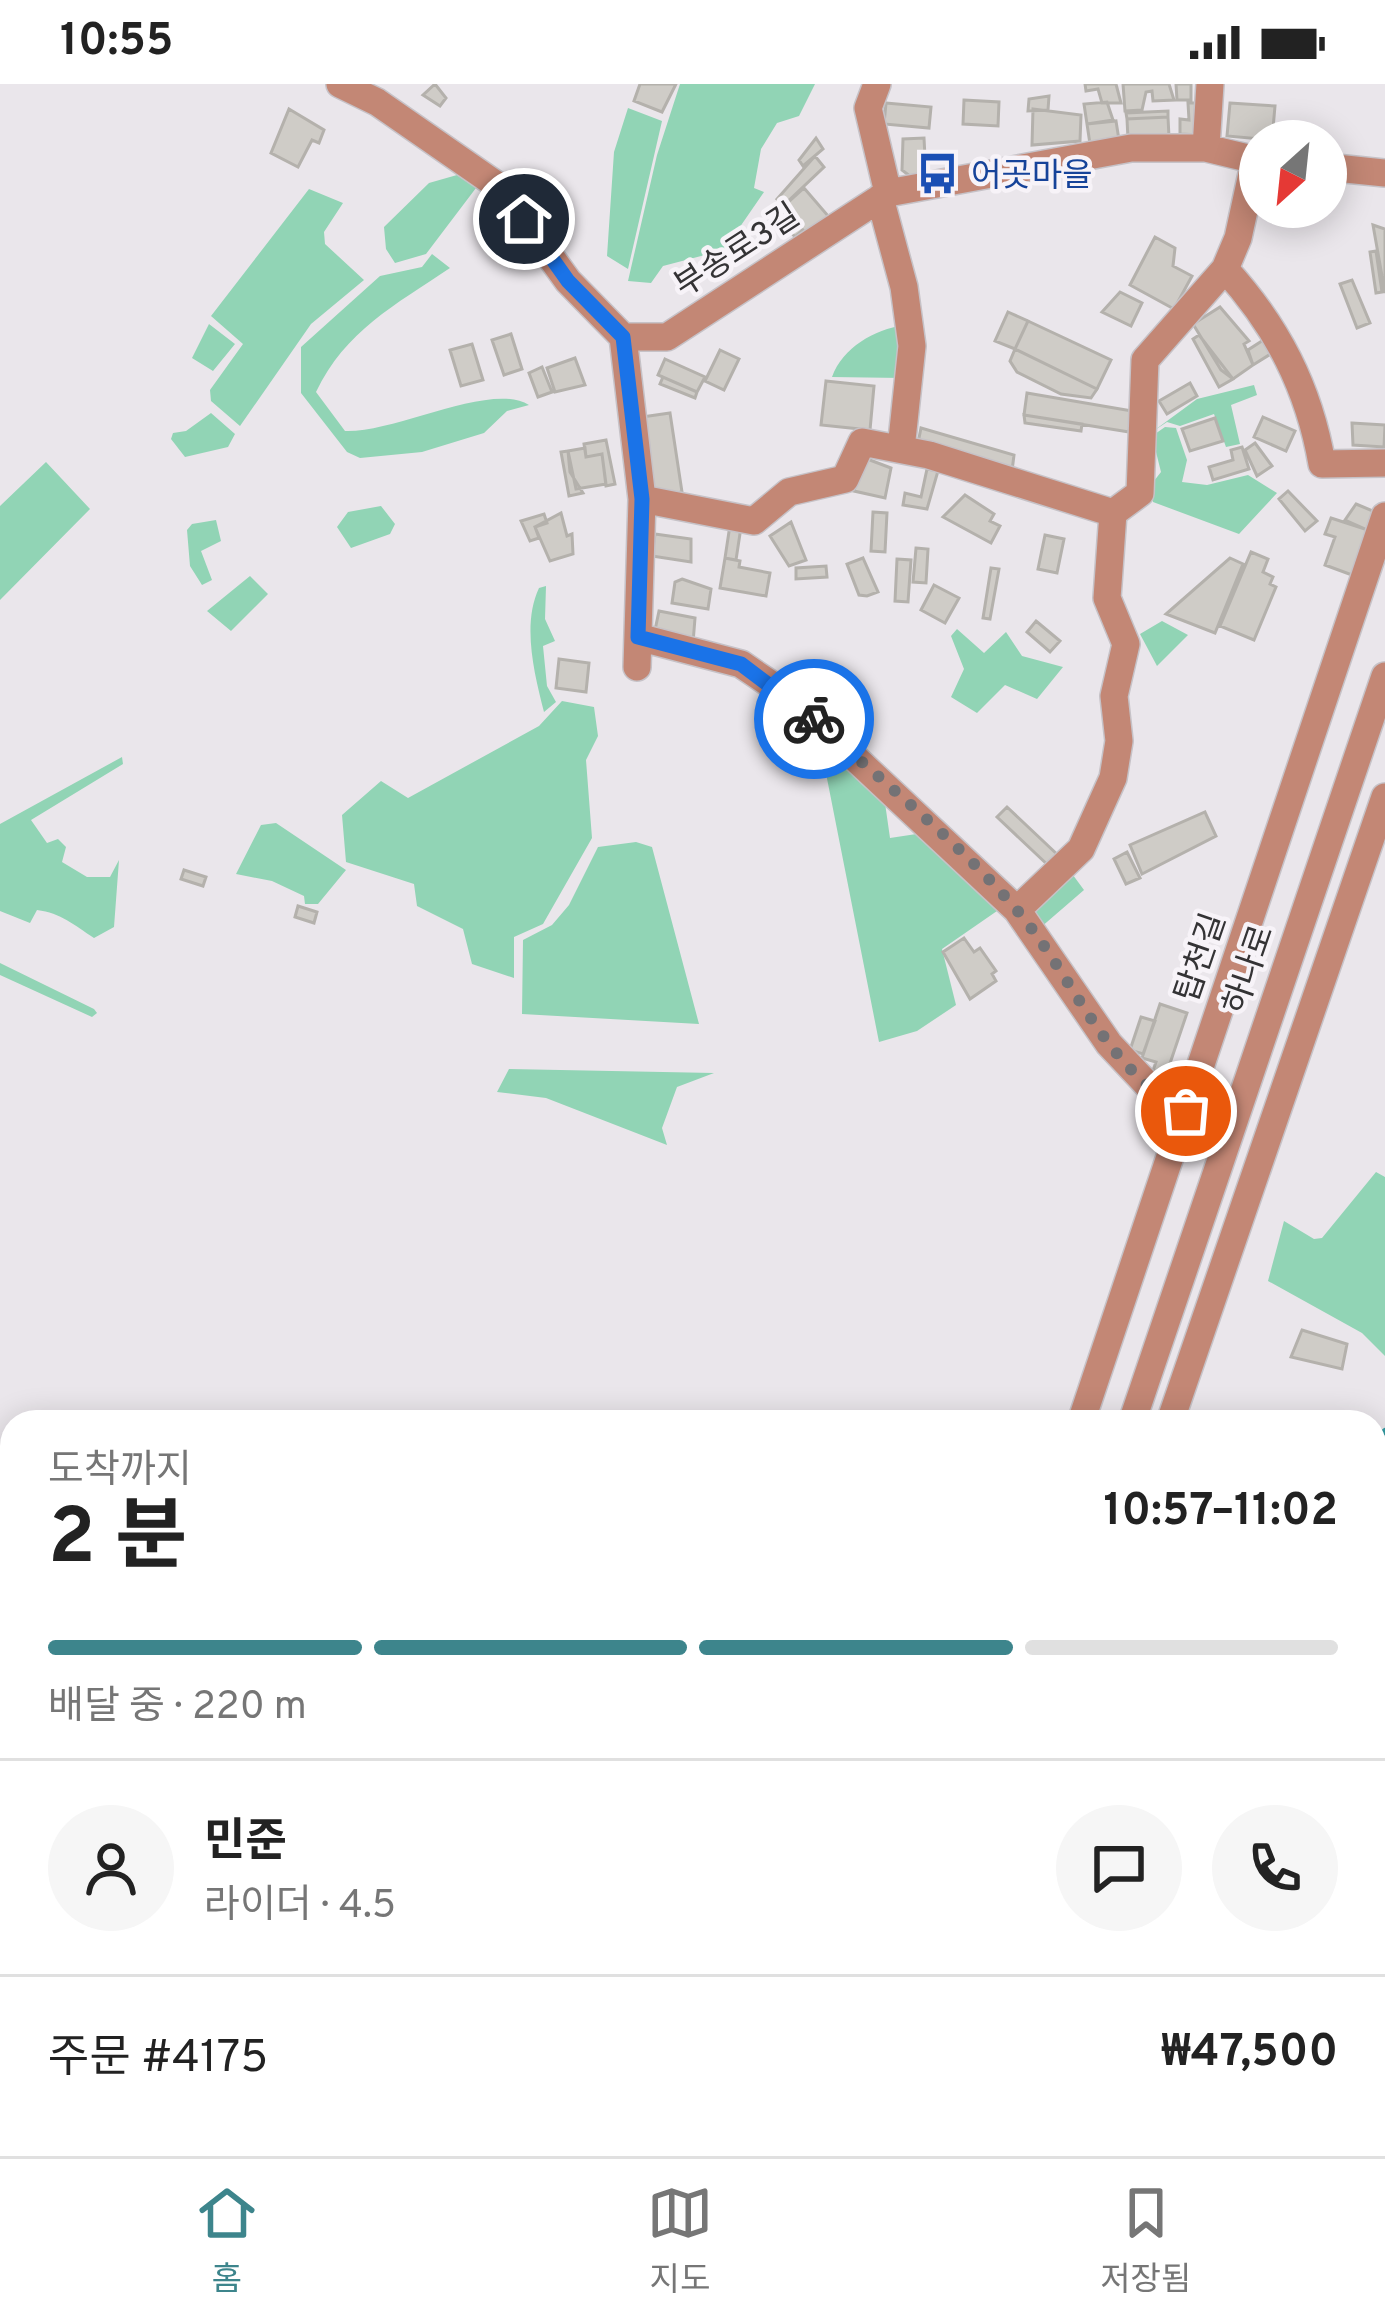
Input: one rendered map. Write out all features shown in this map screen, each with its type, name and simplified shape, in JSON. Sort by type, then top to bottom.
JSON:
[{"type":"street","points":[[340,84],[377,102],[501,188],[568,281],[623,337],[642,499],[637,667]]},
{"type":"street","points":[[877,84],[868,108],[912,346],[901,449]]},
{"type":"street","points":[[1206,148],[1210,84]]},
{"type":"street","name":"부송로3길","points":[[623,337],[667,337],[885,196],[1131,148],[1206,148],[1239,156]]},
{"type":"street","points":[[1347,169],[1385,173]]},
{"type":"street","points":[[1017,910],[1081,849],[1113,778],[1119,741],[1114,696],[1126,644],[1106,598],[1113,513],[1140,493],[1145,361],[1225,268],[1240,228]]},
{"type":"street","points":[[1225,268],[1261,308],[1311,403],[1322,464],[1385,464]]},
{"type":"street","points":[[642,499],[754,521],[789,493],[845,479],[862,442],[901,449],[1113,513]]},
{"type":"street","name":"탑천길","points":[[1086,1410],[1385,516]]},
{"type":"street","points":[[638,637],[741,664],[791,698],[1017,910],[1109,1044],[1157,1096],[1186,1111]]},
{"type":"street","name":"하나로","points":[[1136,1410],[1385,676]]},
{"type":"street","points":[[1174,1410],[1385,797]]},
{"type":"green space","points":[[680,84],[815,84],[799,116],[777,123],[761,149],[754,188],[764,192],[724,250],[663,266],[651,283],[628,281],[657,155]]},
{"type":"green space","points":[[628,108],[662,121],[628,269],[607,256],[614,152]]},
{"type":"green space","points":[[457,175],[476,188],[426,254],[395,263],[386,249],[384,227],[429,183]]},
{"type":"green space","points":[[309,189],[343,203],[324,232],[325,244],[364,280],[311,324],[240,426],[211,401],[210,390],[243,344],[211,316]]},
{"type":"green space","points":[[432,254],[450,268],[357,336],[316,392],[345,431],[491,399],[529,405],[507,411],[484,433],[422,452],[360,458],[347,452],[301,393],[301,347],[380,276],[422,267]]},
{"type":"green space","points":[[209,324],[235,344],[213,371],[192,358]]},
{"type":"green space","points":[[904,325],[902,378],[832,377],[861,342]]},
{"type":"green space","points":[[1254,385],[1257,395],[1231,405],[1240,444],[1226,447],[1214,414],[1180,426],[1167,422],[1152,432],[1197,399]]},
{"type":"green space","points":[[211,413],[235,434],[228,447],[185,457],[171,439],[173,433],[186,431]]},
{"type":"green space","points":[[1165,427],[1176,428],[1187,460],[1182,482],[1207,485],[1248,475],[1277,493],[1239,534],[1153,502],[1150,486],[1161,472],[1152,436]]},
{"type":"green space","points":[[46,462],[90,509],[0,600],[0,506]]},
{"type":"green space","points":[[381,506],[395,524],[390,534],[351,548],[337,527],[348,512]]},
{"type":"green space","points":[[216,520],[221,541],[201,551],[212,580],[202,585],[190,566],[187,530],[192,524]]},
{"type":"green space","points":[[250,576],[268,594],[231,631],[207,611]]},
{"type":"green space","points":[[546,586],[545,619],[555,641],[543,646],[547,686],[556,702],[544,712],[530,633],[534,602],[539,588]]},
{"type":"green space","points":[[1162,621],[1188,635],[1157,666],[1140,634]]},
{"type":"green space","points":[[957,629],[984,653],[1006,632],[1022,656],[1063,667],[1037,699],[1005,685],[977,713],[951,697],[964,669],[951,636]]},
{"type":"green space","points":[[562,701],[594,707],[598,736],[586,760],[592,838],[543,924],[514,937],[514,978],[472,964],[463,929],[417,906],[414,884],[346,862],[342,815],[381,781],[408,798],[539,726]]},
{"type":"green space","points":[[820,743],[883,789],[890,838],[923,833],[997,911],[942,949],[956,1005],[917,1031],[879,1042]]},
{"type":"green space","points":[[122,757],[123,764],[31,820],[47,843],[58,839],[66,847],[62,862],[87,877],[110,877],[119,860],[114,927],[94,938],[46,912],[37,910],[30,923],[0,911],[0,824]]},
{"type":"green space","points":[[276,823],[346,870],[318,904],[305,904],[304,896],[272,881],[236,874],[261,825]]},
{"type":"green space","points":[[636,842],[652,847],[699,1024],[522,1014],[523,940],[552,925],[569,905],[598,847]]},
{"type":"green space","points":[[1070,871],[1084,890],[1040,928],[1029,910]]},
{"type":"green space","points":[[0,963],[97,1013],[92,1017],[0,975]]},
{"type":"green space","points":[[509,1069],[714,1073],[677,1087],[662,1128],[667,1145],[546,1098],[497,1092]]},
{"type":"green space","points":[[1376,1172],[1385,1177],[1385,1356],[1362,1333],[1268,1281],[1284,1221],[1314,1239],[1322,1238]]},
{"type":"building","points":[[435,84],[446,98],[440,106],[423,95]]},
{"type":"building","points":[[640,84],[676,84],[662,112],[634,101]]},
{"type":"building","points":[[1085,84],[1116,84],[1121,103],[1102,103],[1098,89],[1086,91]]},
{"type":"building","points":[[1123,84],[1169,84],[1174,100],[1153,101],[1152,91],[1146,92],[1142,110],[1125,111]]},
{"type":"building","points":[[1176,84],[1191,84],[1191,100],[1177,100]]},
{"type":"building","points":[[1049,96],[1048,110],[1028,111],[1029,99]]},
{"type":"building","points":[[964,100],[999,102],[998,126],[963,124]]},
{"type":"building","points":[[1107,102],[1113,120],[1087,124],[1084,104]]},
{"type":"building","points":[[886,103],[931,107],[929,128],[884,124]]},
{"type":"building","points":[[1188,103],[1200,103],[1200,135],[1180,134],[1180,119],[1189,120]]},
{"type":"building","points":[[1230,103],[1275,106],[1274,120],[1239,120],[1239,137],[1227,136]]},
{"type":"building","points":[[289,109],[324,130],[319,143],[312,140],[298,167],[271,153]]},
{"type":"building","points":[[1033,109],[1081,115],[1080,141],[1032,145]]},
{"type":"building","points":[[1168,111],[1168,117],[1127,119],[1126,113]]},
{"type":"building","points":[[1168,117],[1169,137],[1128,139],[1127,119]]},
{"type":"building","points":[[1116,121],[1119,140],[1090,144],[1087,124]]},
{"type":"building","points":[[816,138],[823,149],[803,166],[799,160]]},
{"type":"building","points":[[924,138],[926,176],[911,177],[902,170],[903,139]]},
{"type":"building","points":[[815,156],[824,167],[784,205],[777,199]]},
{"type":"building","points":[[804,188],[829,217],[807,235],[783,207]]},
{"type":"building","points":[[783,207],[803,230],[795,237],[775,214]]},
{"type":"building","points":[[1373,225],[1385,229],[1385,293]]},
{"type":"building","points":[[1155,237],[1175,248],[1173,266],[1192,276],[1174,309],[1130,285]]},
{"type":"building","points":[[1376,251],[1382,292],[1376,293],[1370,252]]},
{"type":"building","points":[[1352,280],[1370,323],[1357,328],[1340,284]]},
{"type":"building","points":[[1120,292],[1142,303],[1131,326],[1102,312]]},
{"type":"building","points":[[1220,307],[1249,341],[1244,344],[1253,365],[1233,379],[1221,370],[1193,324]]},
{"type":"building","points":[[1008,312],[1028,321],[1015,349],[995,341]]},
{"type":"building","points":[[1028,321],[1111,360],[1097,389],[1015,349]]},
{"type":"building","points":[[511,334],[522,369],[504,375],[492,340]]},
{"type":"building","points":[[1199,335],[1233,379],[1219,387],[1193,339]]},
{"type":"building","points":[[1268,337],[1277,350],[1253,365],[1248,350]]},
{"type":"building","points":[[472,344],[483,380],[461,386],[450,350]]},
{"type":"building","points":[[1015,349],[1097,389],[1091,398],[1061,394],[1017,372],[1010,361]]},
{"type":"building","points":[[720,350],[739,359],[724,390],[705,381]]},
{"type":"building","points":[[575,358],[585,385],[555,392],[547,368]]},
{"type":"building","points":[[665,359],[705,377],[697,392],[658,375]]},
{"type":"building","points":[[542,367],[552,392],[538,397],[529,373]]},
{"type":"building","points":[[663,377],[697,392],[695,398],[660,384]]},
{"type":"building","points":[[826,381],[874,386],[870,430],[821,425]]},
{"type":"building","points":[[1190,383],[1197,396],[1167,414],[1159,401]]},
{"type":"building","points":[[1027,393],[1132,411],[1129,432],[1024,415]]},
{"type":"building","points":[[670,413],[682,492],[655,496],[642,417]]},
{"type":"building","points":[[1024,415],[1082,424],[1081,431],[1025,423]]},
{"type":"building","points":[[1263,417],[1295,431],[1286,451],[1254,437]]},
{"type":"building","points":[[1215,418],[1223,441],[1190,451],[1182,429]]},
{"type":"building","points":[[1352,423],[1385,425],[1384,447],[1353,445]]},
{"type":"building","points":[[921,428],[1014,455],[1012,471],[918,443]]},
{"type":"building","points":[[606,440],[615,484],[606,486],[602,454],[586,457],[584,444]]},
{"type":"building","points":[[1255,443],[1272,466],[1257,476],[1245,450]]},
{"type":"building","points":[[1242,447],[1249,469],[1213,480],[1209,467],[1233,460],[1231,450]]},
{"type":"building","points":[[585,448],[586,457],[602,454],[606,484],[576,489],[568,451]]},
{"type":"building","points":[[568,451],[570,472],[583,493],[569,496],[561,452]]},
{"type":"building","points":[[862,457],[891,468],[885,498],[854,491]]},
{"type":"building","points":[[927,469],[938,471],[927,509],[903,505],[905,493],[921,497]]},
{"type":"building","points":[[1288,491],[1317,521],[1305,531],[1279,499]]},
{"type":"building","points":[[965,495],[994,514],[990,521],[1000,526],[991,543],[943,517]]},
{"type":"building","points":[[1356,504],[1380,514],[1372,532],[1345,520]]},
{"type":"building","points":[[873,512],[887,513],[885,552],[871,551]]},
{"type":"building","points":[[561,513],[567,536],[572,534],[573,554],[550,561],[535,527]]},
{"type":"building","points":[[544,514],[547,523],[535,527],[539,538],[530,541],[521,521]]},
{"type":"building","points":[[1331,518],[1368,530],[1352,575],[1325,565],[1335,537],[1325,534]]},
{"type":"building","points":[[791,522],[806,560],[789,566],[770,536]]},
{"type":"building","points":[[730,525],[741,527],[736,560],[725,558]]},
{"type":"building","points":[[655,534],[691,539],[691,562],[652,556]]},
{"type":"building","points":[[1045,535],[1064,539],[1057,573],[1038,569]]},
{"type":"building","points":[[916,548],[928,549],[926,583],[913,582]]},
{"type":"building","points":[[1251,552],[1268,559],[1263,572],[1273,577],[1270,584],[1276,587],[1254,640],[1220,626]]},
{"type":"building","points":[[725,558],[740,561],[739,567],[770,573],[766,596],[720,588]]},
{"type":"building","points":[[863,558],[878,592],[867,596],[859,595],[847,564]]},
{"type":"building","points":[[1230,558],[1243,564],[1215,633],[1166,614]]},
{"type":"building","points":[[897,559],[911,560],[908,602],[895,601]]},
{"type":"building","points":[[826,566],[827,577],[796,579],[796,568]]},
{"type":"building","points":[[991,568],[999,569],[990,619],[983,618]]},
{"type":"building","points":[[682,579],[711,589],[708,609],[672,603],[675,582]]},
{"type":"building","points":[[934,585],[959,598],[945,623],[921,610]]},
{"type":"building","points":[[659,611],[695,618],[693,643],[654,635]]},
{"type":"building","points":[[1036,621],[1060,641],[1050,652],[1027,632]]},
{"type":"building","points":[[559,659],[589,663],[586,692],[556,688]]},
{"type":"building","points":[[1007,807],[1061,858],[1051,868],[997,817]]},
{"type":"building","points":[[1205,812],[1216,836],[1142,874],[1130,845]]},
{"type":"building","points":[[1127,852],[1140,878],[1126,884],[1114,859]]},
{"type":"building","points":[[184,870],[206,877],[203,886],[181,879]]},
{"type":"building","points":[[298,906],[317,912],[314,923],[295,917]]},
{"type":"building","points":[[964,938],[974,952],[980,948],[996,971],[992,974],[996,981],[970,999],[943,952]]},
{"type":"building","points":[[1160,1004],[1187,1013],[1163,1084],[1150,1079],[1156,1062],[1142,1058]]},
{"type":"building","points":[[1141,1017],[1155,1021],[1143,1054],[1130,1050]]},
{"type":"building","points":[[1302,1330],[1347,1344],[1342,1369],[1291,1357]]},
{"type":"way so far","points":[[814,719],[1017,910],[1109,1044],[1157,1096],[1186,1111]]},
{"type":"place","name":"어곳마을","points":[[937,174]]},
{"type":"route","points":[[524,219],[568,281],[623,337],[642,499],[638,637],[741,664],[814,719]]}]
